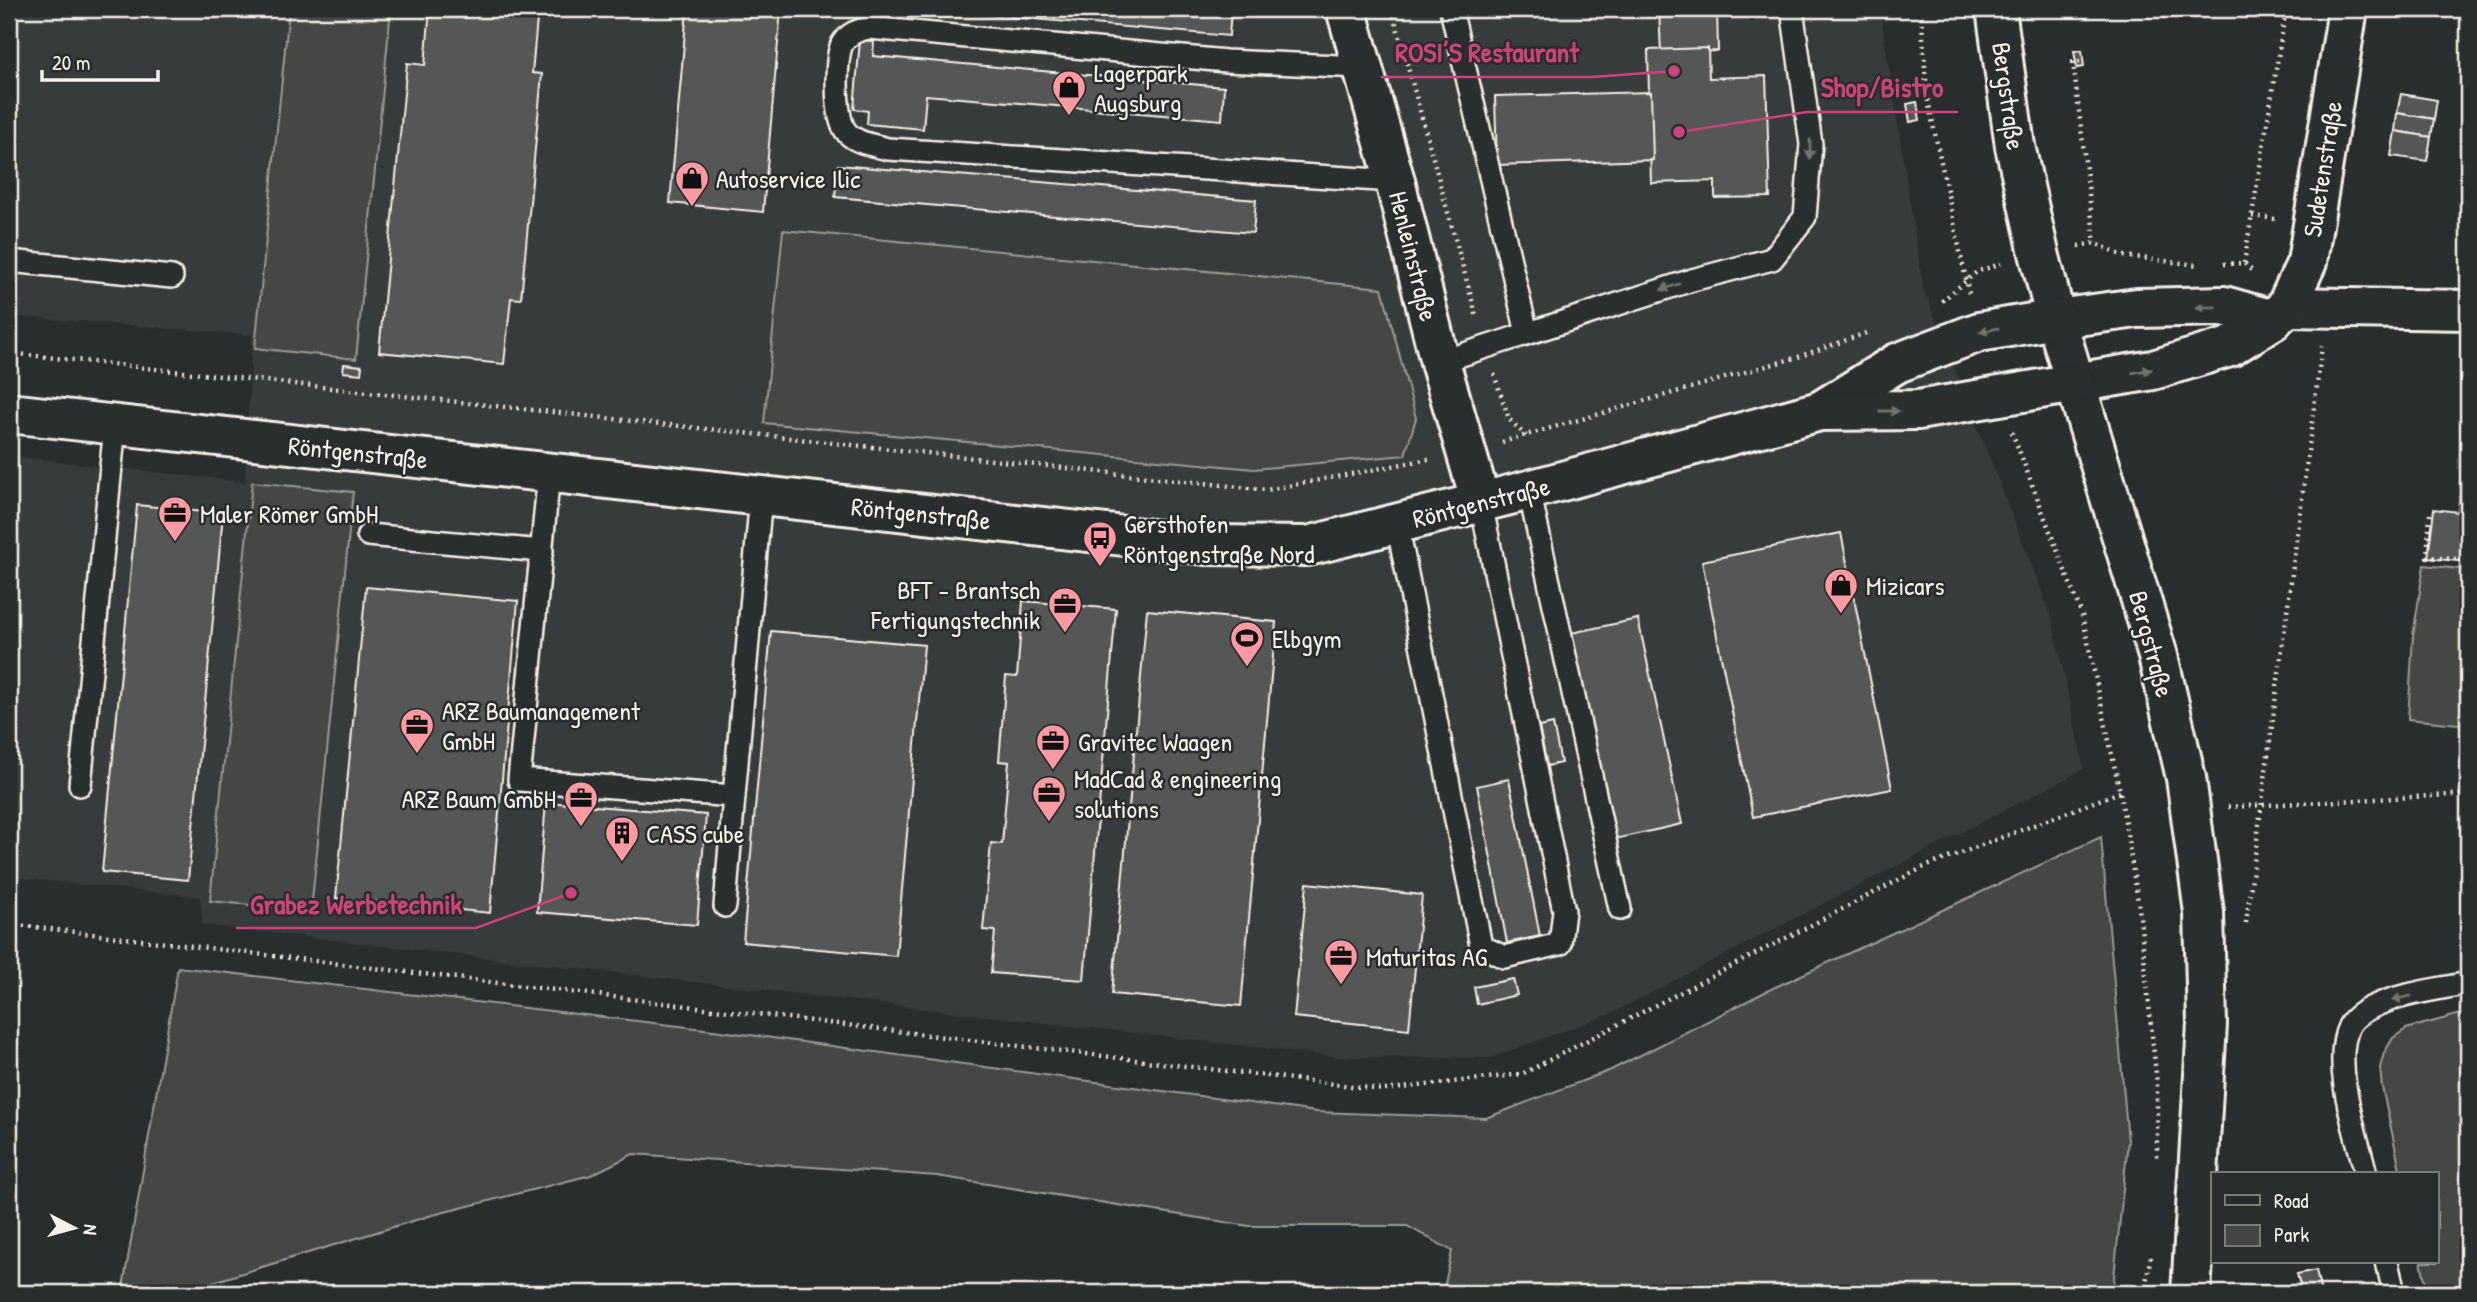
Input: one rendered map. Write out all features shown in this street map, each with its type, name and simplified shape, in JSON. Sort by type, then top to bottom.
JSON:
[{"type":"street","name":"Henleinstraße","points":[[1346,9],[1395,181],[1440,362],[1480,503]]},
{"type":"street","name":"Bergstraße","points":[[1996,9],[2015,146],[2056,318],[2158,656],[2186,778],[2204,913],[2207,1024],[2191,1293]]},
{"type":"street","name":"Sudetenstraße","points":[[2279,313],[2307,262],[2348,9]]},
{"type":"street","points":[[2056,318],[2137,309],[2224,306],[2279,313],[2468,310]]},
{"type":"street","points":[[2075,383],[2153,370],[2230,347],[2279,313]]},
{"type":"street","name":"Röntgenstraße","points":[[1820,411],[1897,363],[1979,332],[2056,318]]},
{"type":"street","name":"Röntgenstraße","points":[[9,414],[1206,545],[1308,546],[1480,503],[1820,411],[1918,410],[2075,383]]},
{"type":"lane","points":[[1451,9],[1527,333]]},
{"type":"lane","points":[[1440,362],[1692,280],[1772,259],[1805,217],[1811,144],[1792,9]]},
{"type":"lane","points":[[1361,67],[1226,61],[869,27],[854,32],[842,44],[838,69],[837,112],[845,131],[856,140],[888,149],[1395,181]]},
{"type":"lane","points":[[9,261],[172,277]]},
{"type":"lane","points":[[80,785],[115,425]]},
{"type":"lane","points":[[549,473],[519,780],[734,796]]},
{"type":"lane","points":[[1529,490],[1620,909]]},
{"type":"lane","points":[[725,906],[761,496]]},
{"type":"lane","points":[[1397,523],[1480,946],[1504,957],[1560,944],[1564,911],[1480,503]]},
{"type":"lane","points":[[368,535],[542,551]]},
{"type":"lane","points":[[2365,1172],[2346,1089],[2343,1062],[2350,1023],[2381,1003],[2468,983]]},
{"type":"lane","points":[[2388,1264],[2395,1293]]},
{"type":"path","points":[[1392,9],[1468,279],[1484,346],[1509,419],[1526,436]]},
{"type":"path","points":[[1921,9],[1927,96],[1966,282],[1934,305]]},
{"type":"path","points":[[2246,925],[2323,347],[2279,313],[2244,263],[2286,9]]},
{"type":"path","points":[[2080,61],[2073,62],[2095,243],[2123,256],[2205,265]]},
{"type":"path","points":[[2218,265],[2244,263]]},
{"type":"path","points":[[9,353],[1267,490],[1466,452],[1798,357],[1876,329]]},
{"type":"path","points":[[1999,396],[2082,615],[2120,792],[2139,907],[2157,1084],[2157,1166]]},
{"type":"path","points":[[2430,514],[2427,556],[2468,560]]},
{"type":"path","points":[[9,924],[1384,1090],[1522,1074],[1922,868],[2120,792]]},
{"type":"path","points":[[2190,809],[2468,794]]},
{"type":"path","points":[[2144,1293],[2152,1244]]},
{"type":"shaded area","points":[[9,9],[1880,9],[1923,287],[2052,618],[2084,769],[1610,1014],[1490,1058],[1340,1057],[203,925],[200,897],[9,877],[9,456],[245,482],[252,335],[9,316]]},
{"type":"green space","points":[[289,9],[391,9],[356,359],[255,348]]},
{"type":"green space","points":[[783,230],[1382,288],[1416,418],[1405,455],[1254,469],[764,423]]},
{"type":"green space","points":[[252,482],[353,492],[311,911],[210,901]]},
{"type":"green space","points":[[2424,565],[2468,570],[2468,725],[2408,719],[2413,636]]},
{"type":"green space","points":[[2101,837],[2128,1141],[2113,1287],[2107,1293],[1443,1293],[1452,1251],[1407,1226],[1249,1226],[937,1176],[633,1154],[591,1175],[429,1216],[213,1282],[213,1293],[122,1293],[178,967],[713,1030],[1317,1112],[1486,1118],[1611,1070],[1771,989]]},
{"type":"green space","points":[[2468,1012],[2468,1293],[2428,1293],[2421,1264],[2438,1264],[2438,1172],[2401,1172],[2380,1068],[2384,1053],[2393,1038],[2406,1029]]},
{"type":"building","points":[[430,9],[538,9],[532,73],[542,74],[521,299],[511,298],[504,364],[379,352],[407,63],[425,65]]},
{"type":"building","points":[[687,9],[781,9],[763,212],[670,203]]},
{"type":"building","points":[[919,9],[1231,9],[1229,36]]},
{"type":"building","points":[[1659,9],[1717,9],[1718,51],[1661,53]]},
{"type":"building","points":[[860,40],[874,41],[873,56],[1224,87],[1222,120],[926,95],[923,129],[867,124],[868,111],[854,109]]},
{"type":"building","points":[[1708,48],[1709,78],[1766,76],[1770,197],[1715,198],[1715,181],[1651,183],[1648,50]]},
{"type":"building","points":[[2082,50],[2084,67],[2077,68],[2074,51]]},
{"type":"building","points":[[1651,92],[1653,160],[1497,165],[1495,96]]},
{"type":"building","points":[[2401,94],[2437,100],[2434,119],[2397,113]]},
{"type":"building","points":[[1917,102],[1920,120],[1910,122],[1907,104]]},
{"type":"building","points":[[2397,113],[2434,119],[2431,137],[2395,131]]},
{"type":"building","points":[[2395,131],[2431,137],[2427,161],[2391,156]]},
{"type":"building","points":[[838,165],[1256,200],[1253,233],[835,197]]},
{"type":"building","points":[[344,364],[362,366],[361,374],[343,372]]},
{"type":"building","points":[[2465,418],[2468,419],[2468,452],[2462,451]]},
{"type":"building","points":[[2462,469],[2468,469],[2468,562],[2428,558],[2434,509],[2458,512]]},
{"type":"building","points":[[137,505],[223,514],[188,880],[102,872]]},
{"type":"building","points":[[1841,533],[1892,789],[1753,817],[1702,561]]},
{"type":"building","points":[[366,587],[518,601],[490,913],[336,898]]},
{"type":"building","points":[[1023,601],[1116,609],[1084,980],[991,973],[995,931],[983,930],[991,843],[1002,844],[1009,762],[999,761],[1006,676],[1017,677]]},
{"type":"building","points":[[1147,610],[1276,622],[1241,1006],[1112,994]]},
{"type":"building","points":[[1638,619],[1682,824],[1615,839],[1571,633]]},
{"type":"building","points":[[771,631],[924,645],[896,956],[743,942]]},
{"type":"building","points":[[1553,724],[1561,763],[1547,766],[1539,727]]},
{"type":"building","points":[[1509,779],[1540,936],[1507,943],[1477,786]]},
{"type":"building","name":"CASS cube","points":[[546,802],[706,815],[697,925],[537,912]]},
{"type":"building","points":[[1307,883],[1422,895],[1409,1029],[1294,1017]]},
{"type":"building","points":[[1513,979],[1517,995],[1477,1004],[1474,987]]},
{"type":"building","points":[[2316,1270],[2321,1293],[2302,1293],[2297,1274]]},
{"type":"place","name":"ROSI’S Restaurant","points":[[1674,71]]},
{"type":"place","name":"Lagerpark Augsburg","points":[[1069,117]]},
{"type":"place","name":"Shop/Bistro","points":[[1679,132]]},
{"type":"place","name":"Autoservice Ilic","points":[[692,208]]},
{"type":"place","name":"Maler Römer GmbH","points":[[175,543]]},
{"type":"place","name":"Gersthofen Röntgenstraße Nord","points":[[1100,568]]},
{"type":"place","name":"Mizicars","points":[[1841,615]]},
{"type":"place","name":"BFT - Brantsch Fertigungstechnik","points":[[1065,634]]},
{"type":"place","name":"Elbgym","points":[[1247,668]]},
{"type":"place","name":"ARZ Baumanagement GmbH","points":[[417,755]]},
{"type":"place","name":"Gravitec Waagen","points":[[1053,771]]},
{"type":"place","name":"MadCad & engineering solutions","points":[[1049,823]]},
{"type":"place","name":"ARZ Baum GmbH","points":[[581,828]]},
{"type":"place","name":"CASS cube","points":[[622,863]]},
{"type":"place","name":"Grabez Werbetechnik","points":[[571,893]]},
{"type":"place","name":"Maturitas AG","points":[[1341,986]]}]
